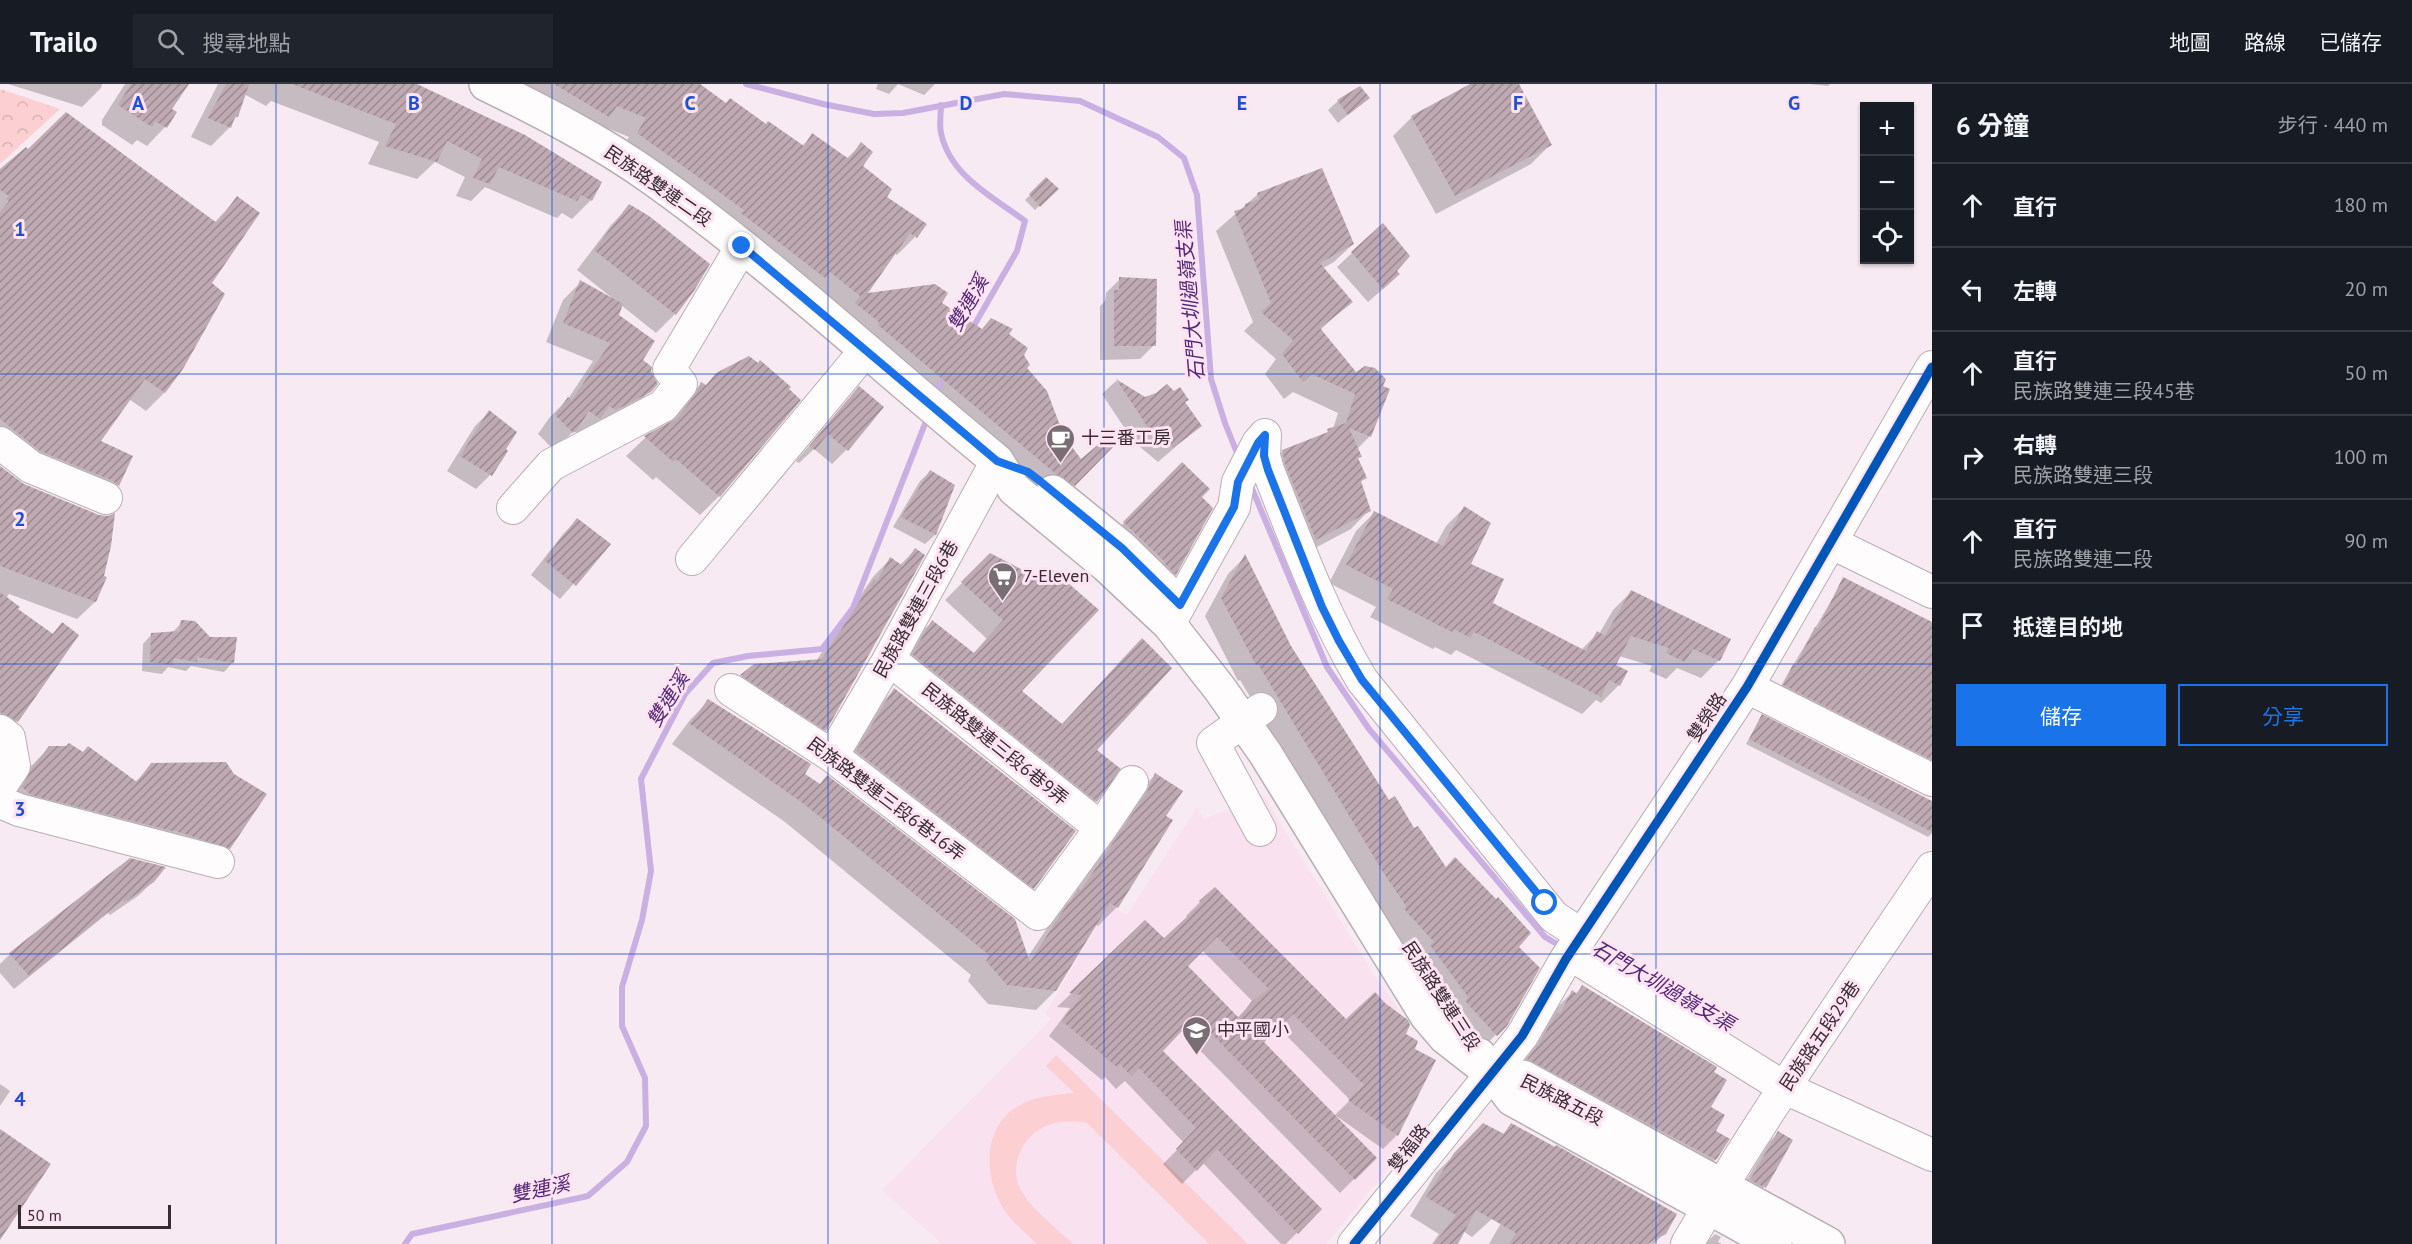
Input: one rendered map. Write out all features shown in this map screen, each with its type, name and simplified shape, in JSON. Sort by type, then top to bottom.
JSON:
[{"type":"main road","name":"民族路雙連二段","points":[[486,84],[546,114],[651,177],[742,246],[933,410]]},
{"type":"main road","name":"民族路雙連三段","points":[[933,410],[997,461],[1014,489],[1107,566],[1174,615],[1252,715],[1265,753],[1427,1016],[1445,1037],[1491,1073]]},
{"type":"main road","name":"民族路五段","points":[[1491,1073],[1512,1099],[1716,1196],[1828,1244]]},
{"type":"main road","name":"民族路五段","points":[[1716,1196],[1775,1244]]},
{"type":"street","points":[[513,508],[551,465],[663,406],[681,384],[669,369],[742,246]]},
{"type":"street","points":[[692,559],[864,351]]},
{"type":"street","name":"雙榮路","points":[[1491,1073],[1522,1036],[1576,945],[1747,687],[1932,367]]},
{"type":"street","points":[[1174,615],[1234,507],[1238,482],[1258,443],[1265,435],[1264,456],[1268,470],[1301,554],[1335,633],[1362,680],[1576,945],[1785,1088],[1932,1155]]},
{"type":"street","points":[[0,443],[31,467],[106,498]]},
{"type":"street","name":"民族路雙連三段6巷","points":[[832,756],[889,659],[997,461]]},
{"type":"street","points":[[1832,543],[1932,592]]},
{"type":"street","name":"民族路雙連三段6巷9弄","points":[[889,659],[1101,828]]},
{"type":"street","points":[[1747,687],[1932,780]]},
{"type":"street","name":"民族路雙連三段6巷16弄","points":[[731,690],[832,756],[1038,914],[1101,828]]},
{"type":"street","points":[[1252,715],[1214,743],[1260,830]]},
{"type":"street","points":[[0,731],[9,738],[14,766],[0,787]]},
{"type":"street","points":[[1101,828],[1132,782]]},
{"type":"street","points":[[0,802],[19,810],[218,862]]},
{"type":"street","name":"民族路五段29巷","points":[[1687,1244],[1785,1088],[1932,868]]},
{"type":"street","name":"雙福路","points":[[1368,1239],[1491,1073]]},
{"type":"shaded area","name":"中平國小","points":[[1263,795],[1374,975],[1400,1011],[1356,1093],[1407,1146],[1326,1244],[942,1244],[882,1190],[1051,1019],[1045,1014],[1110,905],[1127,915],[1197,807],[1204,819]]},
{"type":"green space","points":[[0,89],[60,109],[0,164]]},
{"type":"green space","points":[[1056,1055],[1248,1244],[1209,1244],[1087,1123],[1076,1122],[1055,1123],[1038,1130],[1024,1145],[1017,1160],[1016,1170],[1019,1186],[1028,1201],[1073,1244],[1037,1244],[1016,1224],[1005,1211],[993,1186],[989,1159],[991,1145],[1002,1120],[1012,1110],[1042,1097],[1074,1093],[1046,1066]]},
{"type":"building","points":[[131,84],[189,84],[172,109],[177,112],[167,128],[155,121],[152,127],[118,105]]},
{"type":"building","points":[[226,84],[249,84],[238,117],[235,116],[231,128],[208,118]]},
{"type":"building","points":[[292,84],[417,84],[525,135],[602,182],[592,201],[581,195],[577,201],[499,167],[490,184],[473,178],[482,159],[447,141],[437,162],[385,146],[396,124]]},
{"type":"building","points":[[554,84],[700,84],[726,103],[730,98],[766,124],[768,121],[804,146],[812,133],[849,159],[861,142],[873,152],[863,166],[892,189],[887,197],[927,224],[917,238],[910,233],[868,293],[935,284],[948,293],[942,303],[982,329],[991,318],[1013,329],[1009,334],[1028,348],[1024,355],[1030,365],[1027,368],[1047,391],[1059,423],[1063,427],[1060,431],[1081,459],[1107,437],[1115,445],[1075,486],[1056,474],[878,325],[879,322],[855,303],[860,296],[830,272],[825,278],[741,213],[744,210],[637,133],[646,118],[617,106],[609,117]]},
{"type":"building","points":[[1470,84],[1519,84],[1552,145],[1455,196],[1411,116]]},
{"type":"building","points":[[1360,86],[1370,98],[1348,115],[1337,100]]},
{"type":"building","points":[[66,112],[217,223],[237,196],[260,213],[212,283],[225,294],[183,369],[165,393],[145,379],[101,441],[133,456],[119,486],[113,481],[40,451],[0,419],[0,212],[9,201],[6,199],[9,196],[0,190],[0,169],[26,147],[28,149]]},
{"type":"building","points":[[1322,168],[1354,244],[1320,263],[1353,302],[1320,328],[1356,372],[1365,366],[1375,368],[1386,379],[1383,386],[1390,389],[1371,437],[1349,428],[1362,457],[1358,458],[1367,478],[1361,481],[1371,511],[1316,540],[1285,464],[1282,450],[1328,432],[1327,429],[1346,423],[1355,394],[1312,374],[1303,382],[1282,354],[1293,340],[1261,312],[1271,303],[1234,211],[1245,208],[1245,204],[1259,199],[1257,193]]},
{"type":"building","points":[[1046,177],[1059,189],[1040,207],[1029,194]]},
{"type":"building","points":[[629,204],[649,216],[710,264],[676,315],[594,250]]},
{"type":"building","points":[[1383,223],[1410,256],[1397,271],[1400,274],[1383,289],[1351,252]]},
{"type":"building","points":[[1119,277],[1157,279],[1156,346],[1114,346],[1114,290],[1119,290]]},
{"type":"building","points":[[580,280],[623,304],[619,315],[655,341],[643,360],[652,367],[651,371],[658,384],[651,392],[616,410],[609,406],[600,419],[589,411],[573,433],[555,415],[568,397],[572,400],[610,343],[563,323]]},
{"type":"building","points":[[749,356],[758,363],[760,360],[791,387],[789,389],[801,400],[720,497],[676,459],[673,462],[644,436],[677,418],[695,395],[701,382],[706,385],[716,373]]},
{"type":"building","points":[[1116,379],[1145,397],[1156,393],[1167,384],[1174,391],[1180,387],[1189,400],[1185,402],[1202,426],[1173,448],[1147,426]]},
{"type":"building","points":[[859,386],[884,407],[848,451],[828,434],[815,450],[809,446]]},
{"type":"building","points":[[489,410],[517,432],[492,476],[460,456]]},
{"type":"building","points":[[1182,462],[1210,489],[1202,497],[1213,508],[1176,575],[1123,522]]},
{"type":"building","points":[[0,466],[24,484],[99,515],[108,516],[115,513],[104,576],[107,577],[96,602],[0,566]]},
{"type":"building","points":[[930,470],[955,485],[936,535],[901,517]]},
{"type":"building","points":[[1464,506],[1491,523],[1471,564],[1504,579],[1493,603],[1586,651],[1597,631],[1605,636],[1631,590],[1731,639],[1720,661],[1693,649],[1685,662],[1666,653],[1669,648],[1631,636],[1616,665],[1628,671],[1620,686],[1609,680],[1601,697],[1474,632],[1470,638],[1454,629],[1452,632],[1387,599],[1393,589],[1346,565],[1374,511],[1443,546]]},
{"type":"building","points":[[577,518],[611,544],[576,586],[544,560]]},
{"type":"building","points":[[915,548],[925,555],[826,731],[740,675],[754,664],[822,659],[874,579],[877,581],[890,557],[903,566]]},
{"type":"building","points":[[990,553],[1040,579],[1051,568],[1099,610],[1022,691],[1062,724],[1142,638],[1172,668],[1097,750],[1121,769],[1097,802],[912,654],[932,620],[974,653],[1003,620],[961,582]]},
{"type":"building","points":[[1245,554],[1291,646],[1389,800],[1395,796],[1414,828],[1418,826],[1446,867],[1455,857],[1496,899],[1498,897],[1531,933],[1519,947],[1540,968],[1507,1026],[1497,1036],[1466,1002],[1468,997],[1430,945],[1434,942],[1405,910],[1406,906],[1383,872],[1258,664],[1256,665],[1221,598]]},
{"type":"building","points":[[1843,577],[1932,622],[1932,760],[1783,685],[1815,627],[1818,628]]},
{"type":"building","points":[[0,592],[20,607],[18,609],[53,634],[62,622],[79,635],[18,722],[0,712]]},
{"type":"building","points":[[181,620],[195,621],[210,637],[237,637],[234,663],[197,657],[197,662],[174,658],[173,665],[150,662],[151,633],[179,631]]},
{"type":"building","points":[[894,688],[1076,831],[1034,889],[856,751]]},
{"type":"building","points":[[708,699],[811,764],[805,774],[820,784],[827,775],[1015,919],[1030,962],[1060,915],[1079,888],[1081,890],[1147,792],[1155,773],[1183,791],[1166,816],[1173,820],[1118,908],[1110,903],[1056,991],[1007,985],[986,961],[989,955],[804,804],[690,724]]},
{"type":"building","points":[[1762,714],[1932,801],[1932,832],[1749,739]]},
{"type":"building","points":[[69,743],[83,752],[88,746],[137,782],[151,763],[226,762],[234,774],[267,794],[230,849],[173,830],[31,795],[22,787],[30,771],[49,746],[66,746]]},
{"type":"building","points":[[130,858],[166,867],[154,882],[125,902],[123,900],[29,976],[9,953]]},
{"type":"building","points":[[1215,887],[1346,1019],[1375,992],[1385,1003],[1408,1020],[1410,1025],[1406,1034],[1418,1041],[1415,1049],[1436,1060],[1398,1136],[1348,1100],[1364,1085],[1293,1014],[1264,1042],[1377,1158],[1355,1180],[1195,1017],[1163,1051],[1322,1209],[1298,1234],[1217,1149],[1197,1171],[1176,1149],[1196,1128],[1139,1068],[1131,1076],[1120,1064],[1117,1067],[1062,1021],[1082,995],[1069,993],[1145,920],[1164,938],[1201,904],[1199,901]],"holes":[[[1217,937],[1269,989],[1251,1002],[1239,1018],[1188,966]]]},
{"type":"building","points":[[1582,985],[1717,1067],[1714,1072],[1727,1080],[1711,1107],[1725,1115],[1716,1131],[1730,1139],[1716,1160],[1527,1059],[1557,1012],[1560,1014],[1572,990],[1577,994]]},
{"type":"building","points":[[1483,1123],[1504,1134],[1511,1123],[1555,1147],[1556,1145],[1677,1214],[1666,1234],[1647,1244],[1509,1244],[1516,1233],[1476,1210],[1458,1244],[1434,1244],[1456,1215],[1426,1197],[1454,1153]]},
{"type":"building","points":[[0,1129],[51,1164],[0,1240]]},
{"type":"building","points":[[1778,1131],[1793,1140],[1766,1188],[1750,1180]]},
{"type":"waterway","name":"石門大圳過嶺支渠","points":[[746,84],[823,104],[874,114],[903,113],[1004,94],[1080,101],[1158,137],[1184,158],[1197,195],[1211,379],[1239,458]]},
{"type":"waterway","name":"雙連溪","points":[[941,105],[941,133],[953,162],[974,184],[1025,221],[1017,251],[972,329]]},
{"type":"waterway","name":"雙連溪","points":[[935,398],[945,374]]},
{"type":"waterway","name":"雙連溪","points":[[405,1244],[412,1234],[588,1196],[627,1162],[646,1126],[645,1078],[622,1026],[622,987],[642,920],[651,871],[641,779],[685,694],[713,663],[748,656],[822,649],[853,608],[928,416]]},
{"type":"waterway","name":"石門大圳過嶺支渠","points":[[1250,484],[1327,667],[1369,729],[1545,937],[1562,947]]},
{"type":"cycle path","points":[[1354,1244],[1522,1036],[1566,959],[1747,687],[1932,367]]},
{"type":"place","name":"十三番工房","points":[[1060,464]]},
{"type":"place","name":"7-Eleven","points":[[1002,602]]},
{"type":"place","name":"中平國小","points":[[1196,1056]]},
{"type":"route","points":[[742,246],[997,461],[1028,472],[1122,548],[1180,605],[1234,507],[1238,482],[1258,443],[1265,435],[1264,456],[1268,470],[1322,607],[1362,680],[1545,903]]}]
